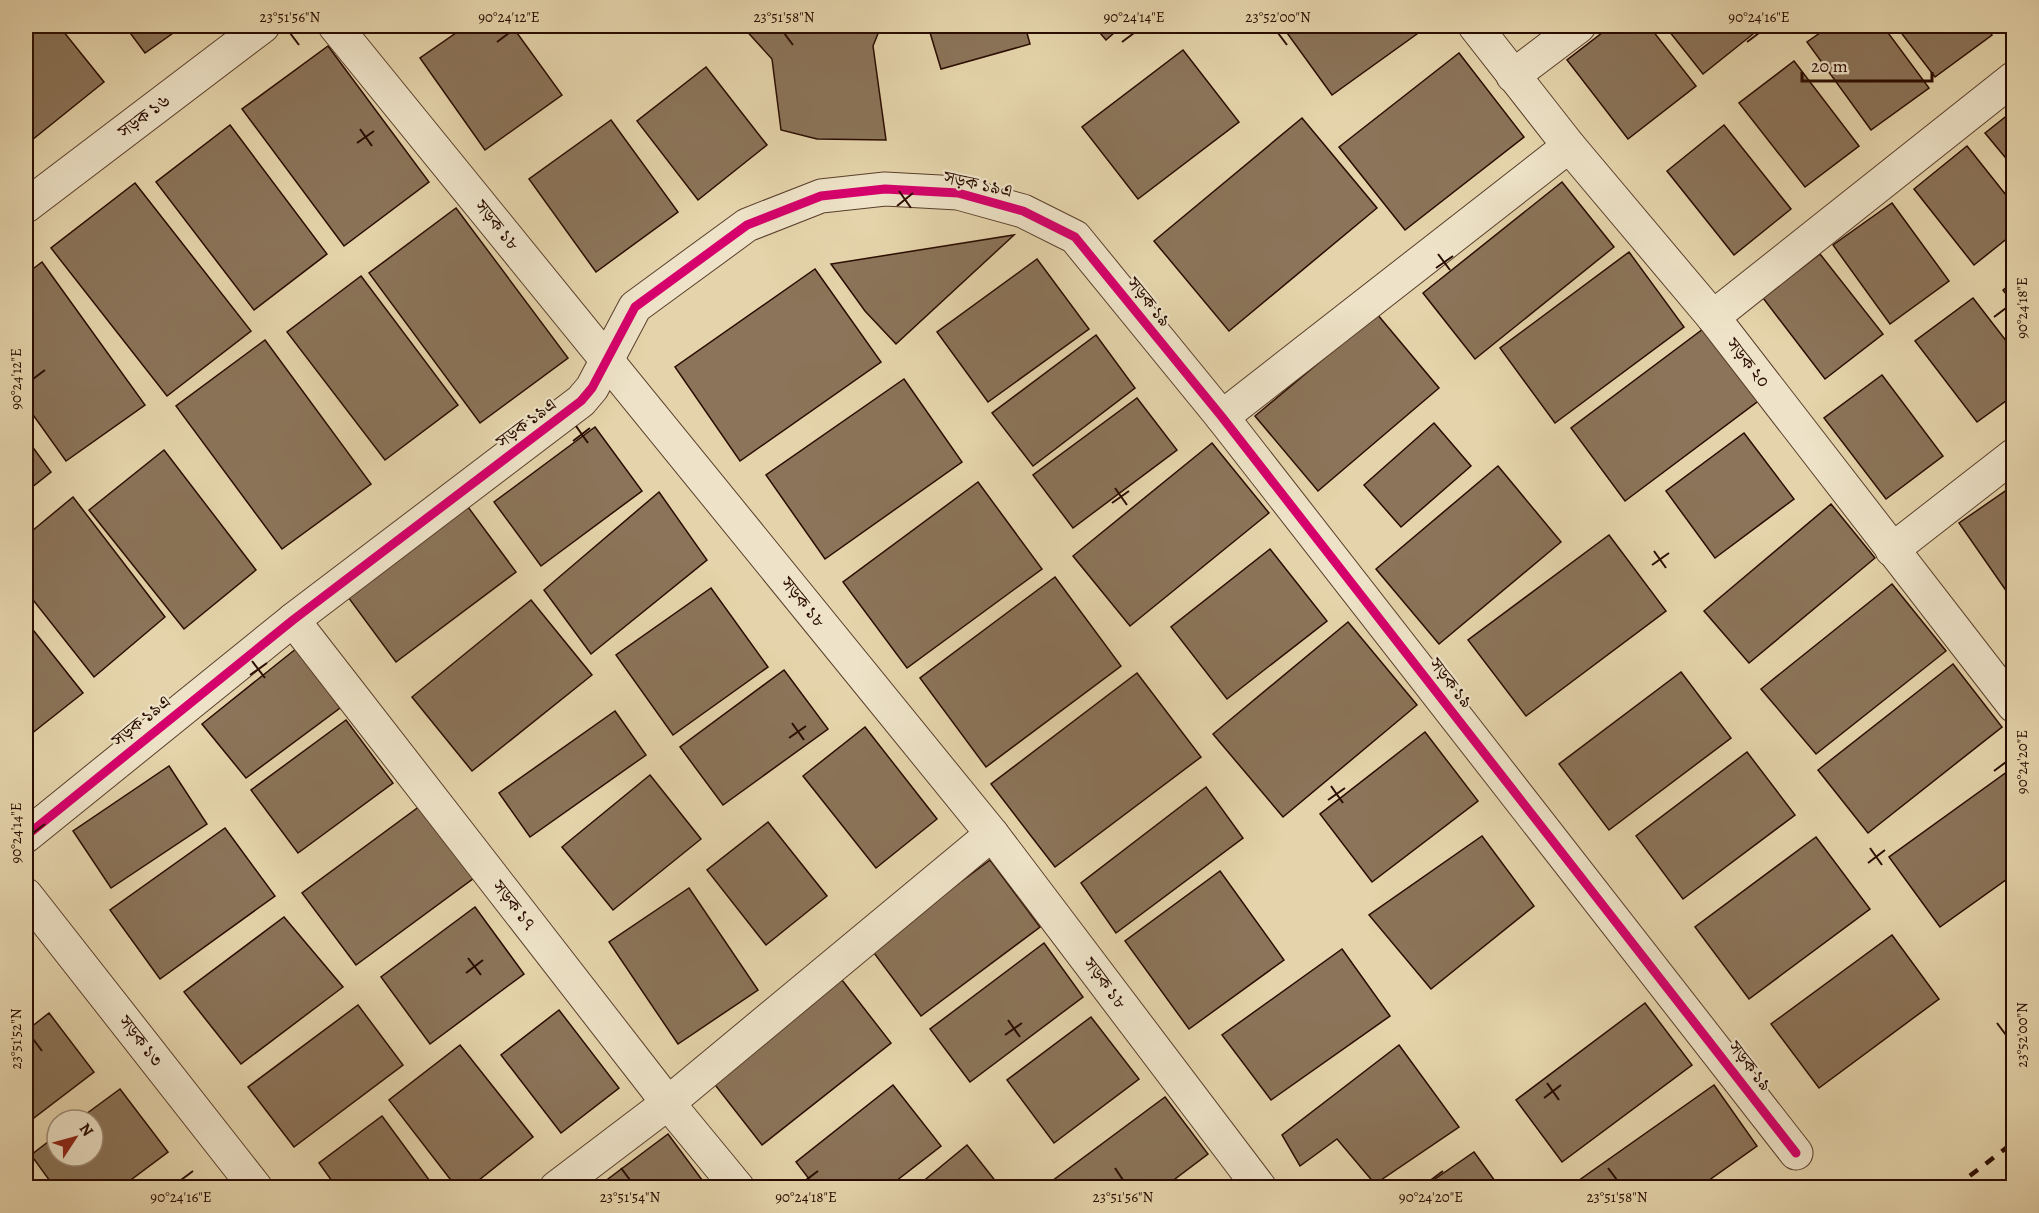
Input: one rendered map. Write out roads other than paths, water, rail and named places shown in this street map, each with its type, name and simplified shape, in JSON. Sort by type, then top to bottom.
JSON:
[{"type":"street","name":"সড়ক ১৬","points":[[26,206],[263,26]]},
{"type":"street","name":"সড়ক ১৮","points":[[335,26],[992,834],[1260,1188]]},
{"type":"street","name":"সড়ক ২০","points":[[1475,26],[1569,146],[1713,317],[2013,706]]},
{"type":"street","points":[[1514,76],[1579,26]]},
{"type":"street","points":[[1713,317],[2013,78]]},
{"type":"street","points":[[1222,417],[1569,146]]},
{"type":"street","name":"সড়ক ১৯এ","points":[[26,836],[293,620],[581,401],[592,388],[635,307],[747,225],[821,196],[885,189],[958,193],[1023,211],[1075,237]]},
{"type":"street","name":"সড়ক ১৯","points":[[1075,237],[1222,417],[1796,1153]]},
{"type":"street","points":[[1892,550],[2013,455]]},
{"type":"street","name":"সড়ক ১৭","points":[[293,620],[668,1103],[738,1188]]},
{"type":"street","points":[[556,1188],[668,1103],[992,834]]},
{"type":"street","name":"সড়ক ১৩","points":[[26,895],[256,1188]]},
{"type":"railway","points":[[1954,1188],[2014,1142]]}]
